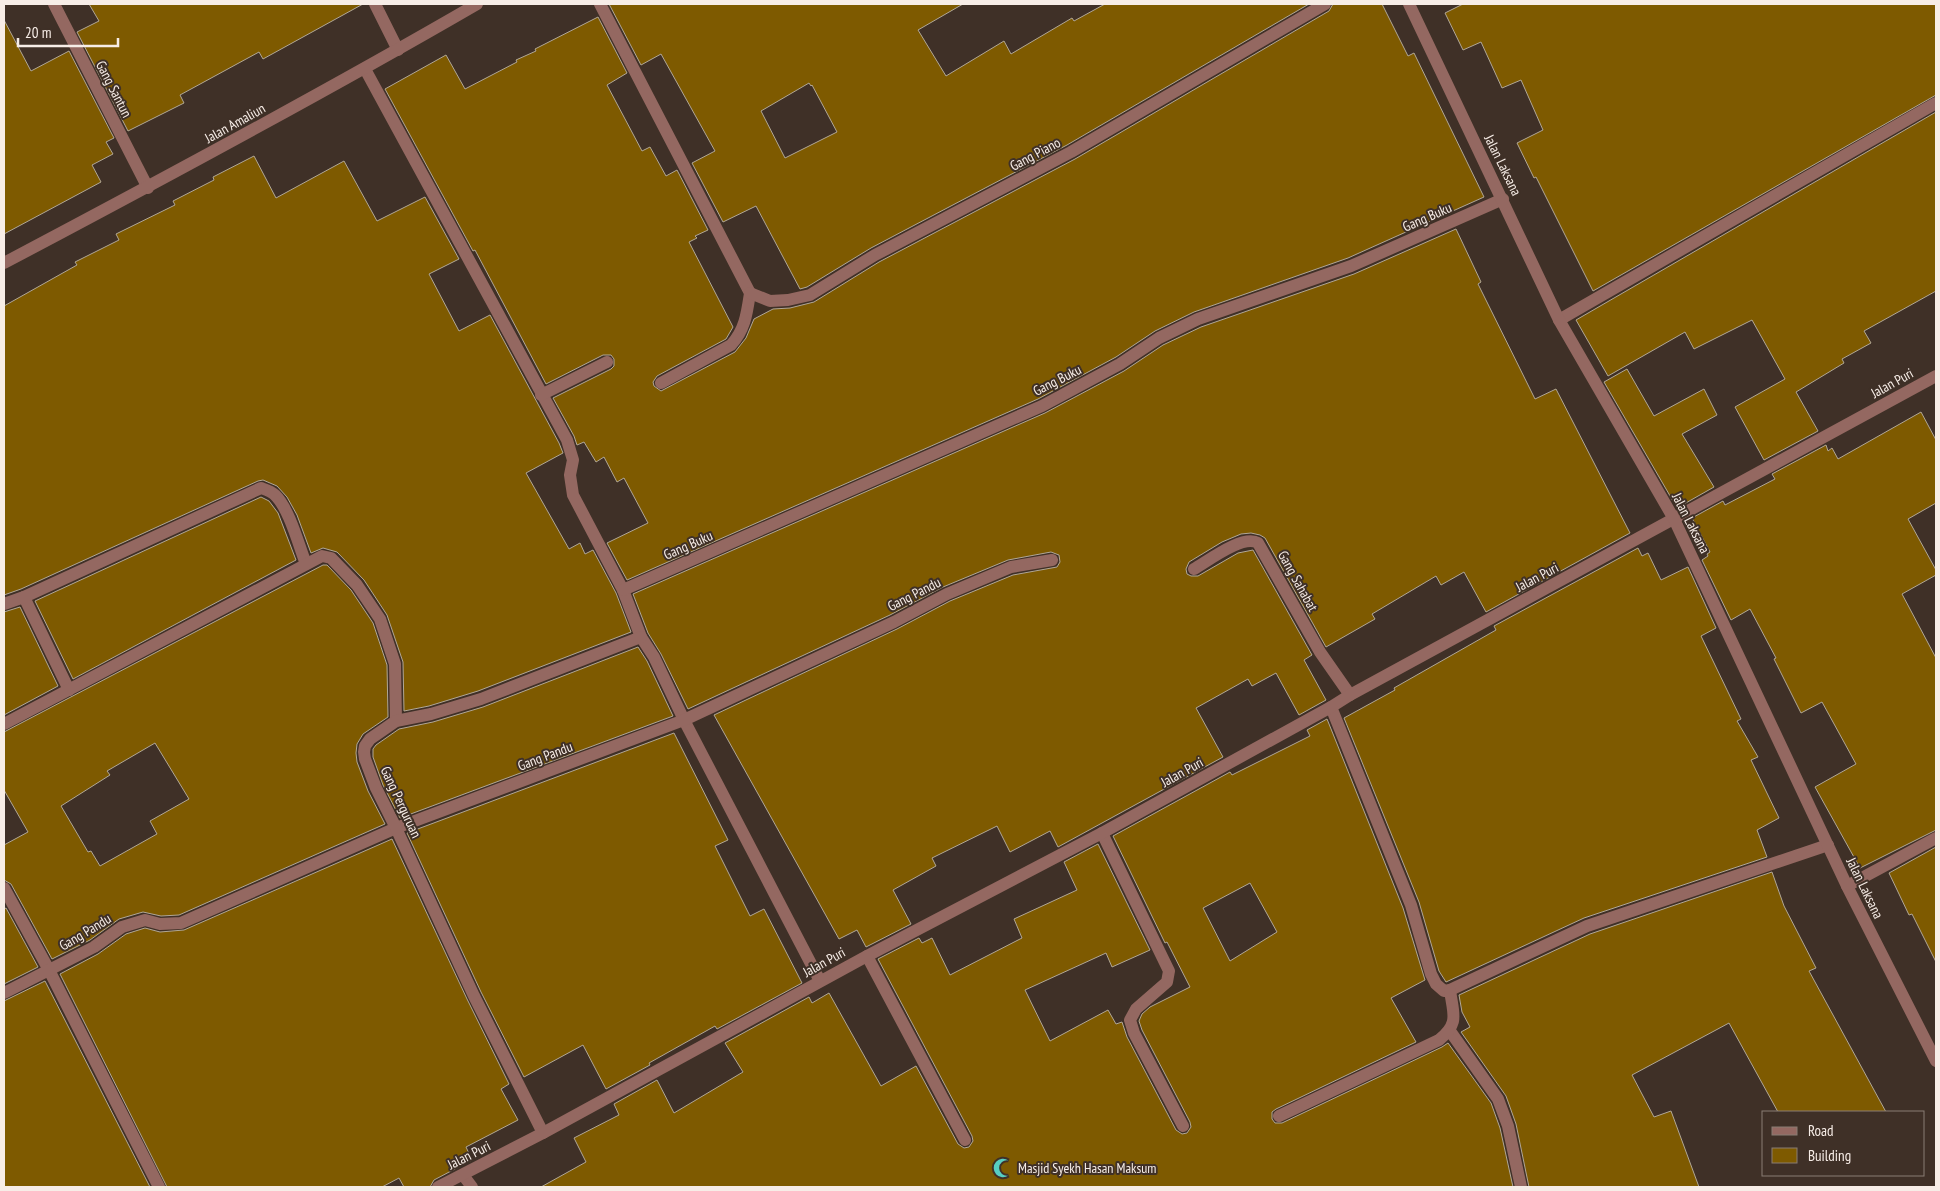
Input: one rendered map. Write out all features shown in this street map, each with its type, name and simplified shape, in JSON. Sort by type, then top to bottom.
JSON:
[{"type":"street","name":"Gang Santun","points":[[54,4],[148,188]]},
{"type":"street","points":[[375,4],[398,50]]},
{"type":"street","name":"Jalan Amaliun","points":[[4,263],[148,188],[365,69],[477,4]]},
{"type":"street","points":[[600,4],[750,293],[745,324],[737,339],[731,345],[661,383]]},
{"type":"street","name":"Gang Piano","points":[[750,293],[770,301],[788,300],[810,295],[875,255],[1071,152],[1325,4]]},
{"type":"street","name":"Jalan Laksana","points":[[1409,4],[1559,320],[1674,519],[1847,886],[1936,1061]]},
{"type":"street","points":[[365,69],[567,440],[573,460],[570,475],[573,495],[623,590],[641,637],[654,657],[684,720],[820,981]]},
{"type":"street","points":[[1559,320],[1936,103]]},
{"type":"street","name":"Gang Buku","points":[[623,590],[1042,406],[1120,364],[1159,338],[1198,319],[1351,266],[1503,199]]},
{"type":"street","points":[[541,394],[607,362]]},
{"type":"street","name":"Jalan Puri","points":[[438,1187],[543,1133],[820,981],[1102,833],[1350,695],[1936,376]]},
{"type":"street","points":[[4,604],[24,597],[261,488],[270,490],[277,496],[293,527],[306,564]]},
{"type":"street","name":"Gang Sahabat","points":[[1194,569],[1241,542],[1254,540],[1258,542],[1320,652],[1350,695]]},
{"type":"street","points":[[4,724],[322,556],[331,558],[357,585],[380,619],[395,664],[396,721],[431,714],[481,699],[641,637]]},
{"type":"street","name":"Gang Pandu","points":[[4,993],[94,947],[122,928],[145,920],[160,924],[181,923],[396,828],[684,720],[894,622],[948,594],[1011,567],[1052,560]]},
{"type":"street","points":[[24,597],[69,690]]},
{"type":"street","points":[[1331,707],[1411,905],[1431,974],[1440,989],[1450,990],[1587,926],[1828,845]]},
{"type":"street","name":"Gang Perguruan","points":[[396,721],[370,739],[365,746],[365,759],[376,788],[474,996],[543,1133]]},
{"type":"street","points":[[1102,833],[1169,971],[1167,982],[1136,1009],[1130,1020],[1134,1034],[1183,1126]]},
{"type":"street","points":[[1847,886],[1936,838]]},
{"type":"street","points":[[4,888],[50,970],[159,1187]]},
{"type":"street","points":[[867,956],[965,1140]]},
{"type":"street","points":[[1279,1116],[1439,1040],[1450,1031],[1454,1022],[1450,990]]},
{"type":"street","points":[[1450,1031],[1498,1099],[1508,1126],[1521,1187]]},
{"type":"street","points":[[463,1175],[472,1187]]},
{"type":"building","points":[[89,4],[363,4],[263,59],[259,52],[180,95],[184,103],[128,131],[77,32],[99,21]]},
{"type":"building","points":[[609,4],[963,4],[918,30],[946,76],[1004,41],[1011,54],[1072,18],[1074,21],[1105,4],[1309,4],[1067,145],[871,248],[807,287],[800,289],[756,206],[723,222],[692,163],[715,151],[661,54],[641,65]],"holes":[[[809,83],[837,132],[785,158],[761,111]]]},
{"type":"building","points":[[1333,4],[1382,4],[1408,56],[1414,53],[1484,197],[1348,258],[1194,312],[1155,331],[1116,357],[1038,399],[627,580],[607,543],[648,523],[624,478],[617,482],[604,457],[596,462],[584,442],[577,445],[553,398],[611,369],[614,366],[614,359],[611,355],[603,355],[546,384],[475,250],[473,251],[385,89],[446,55],[465,89],[517,62],[516,60],[536,51],[535,49],[598,17],[627,73],[607,85],[642,151],[650,147],[666,176],[677,170],[708,230],[695,236],[697,238],[689,242],[733,327],[726,339],[657,376],[653,382],[654,386],[661,391],[735,352],[746,338],[754,319],[773,309],[790,308],[814,302],[879,262],[1075,159],[1329,11]]},
{"type":"building","points":[[1463,4],[1936,4],[1936,95],[1593,291],[1517,143],[1543,130],[1521,80],[1502,88],[1481,42],[1463,50],[1445,13]]},
{"type":"building","points":[[4,20],[31,71],[69,51],[114,138],[106,142],[113,154],[92,165],[101,182],[4,234]]},
{"type":"building","points":[[1936,112],[1936,291],[1864,331],[1871,343],[1842,359],[1844,363],[1796,392],[1818,431],[1764,460],[1735,407],[1785,379],[1752,320],[1694,349],[1685,332],[1608,376],[1576,320]]},
{"type":"building","points":[[254,156],[276,198],[344,161],[377,221],[425,197],[459,259],[429,274],[459,331],[490,315],[563,453],[526,473],[569,549],[580,543],[585,554],[593,550],[616,593],[631,632],[478,691],[429,706],[404,711],[403,662],[387,615],[364,580],[337,552],[323,548],[311,553],[297,515],[287,497],[277,486],[263,480],[4,595],[4,306],[77,265],[75,262],[119,240],[116,234],[175,205],[173,201],[214,180],[213,177]]},
{"type":"building","points":[[1456,229],[1481,282],[1478,284],[1535,399],[1556,389],[1630,533],[1486,612],[1464,572],[1441,585],[1436,576],[1372,614],[1375,619],[1326,647],[1265,538],[1251,533],[1241,534],[1222,542],[1189,562],[1186,569],[1187,574],[1198,576],[1238,553],[1253,550],[1312,655],[1304,660],[1326,700],[1299,715],[1276,673],[1252,686],[1248,679],[1196,708],[1223,757],[1058,847],[1050,831],[1010,852],[997,826],[932,858],[936,866],[893,890],[911,924],[866,947],[857,930],[839,939],[714,715],[897,629],[950,601],[1013,575],[1057,567],[1060,562],[1059,555],[1051,552],[1008,560],[943,587],[890,615],[688,709],[661,654],[648,633],[633,594],[1045,413],[1124,371],[1163,345],[1201,327],[1354,274]]},
{"type":"building","points":[[1627,369],[1654,416],[1704,389],[1717,415],[1682,434],[1714,487],[1684,504],[1680,497],[1673,501],[1604,382]]},
{"type":"building","points":[[1921,412],[1936,440],[1936,503],[1908,519],[1936,570],[1936,575],[1902,594],[1936,658],[1936,830],[1860,868],[1815,787],[1856,764],[1822,702],[1801,713],[1774,659],[1776,658],[1750,609],[1731,620],[1702,560],[1710,552],[1692,518],[1723,501],[1725,505],[1775,479],[1772,474],[1826,445],[1828,451],[1832,448],[1838,459]]},
{"type":"building","points":[[261,497],[269,501],[278,513],[296,560],[73,679],[35,601]]},
{"type":"building","points":[[1638,548],[1642,556],[1648,553],[1661,580],[1688,567],[1716,628],[1701,636],[1741,719],[1737,721],[1758,757],[1751,760],[1779,818],[1757,830],[1767,857],[1584,918],[1446,982],[1439,971],[1419,902],[1344,718],[1496,630],[1494,626]]},
{"type":"building","points":[[323,565],[327,565],[351,590],[373,623],[387,665],[388,717],[363,734],[357,744],[356,753],[357,762],[368,791],[385,824],[179,915],[161,916],[143,912],[119,919],[90,940],[52,959],[11,884],[4,880],[4,845],[28,832],[4,790],[4,732]],"holes":[[[155,743],[189,799],[150,821],[157,834],[100,866],[91,851],[88,852],[61,806],[110,775],[107,771]]]},
{"type":"building","points":[[20,607],[58,686],[4,715],[4,612]]},
{"type":"building","points":[[638,647],[647,661],[673,716],[400,818],[383,785],[373,757],[373,749],[376,745],[399,729],[433,722],[483,707]]},
{"type":"building","points":[[1327,719],[1403,908],[1425,980],[1391,998],[1416,1042],[1276,1109],[1272,1112],[1272,1119],[1275,1123],[1282,1123],[1448,1043],[1491,1103],[1500,1128],[1513,1187],[541,1187],[586,1162],[574,1138],[619,1115],[614,1104],[657,1080],[674,1113],[743,1072],[725,1043],[809,997],[812,1003],[829,993],[881,1086],[916,1066],[958,1144],[964,1148],[969,1147],[973,1141],[972,1136],[878,959],[919,938],[922,943],[932,938],[950,975],[1022,938],[1014,919],[1077,890],[1064,862],[1098,844],[1150,950],[1112,967],[1106,953],[1025,990],[1050,1041],[1108,1010],[1116,1024],[1122,1022],[1127,1037],[1176,1130],[1182,1134],[1187,1133],[1191,1127],[1190,1122],[1139,1021],[1142,1014],[1150,1007],[1190,987],[1167,942],[1165,943],[1113,836],[1230,772],[1232,775],[1310,736],[1307,730]],"holes":[[[1250,883],[1277,932],[1230,961],[1203,908]]]},
{"type":"building","points":[[674,733],[728,840],[715,846],[750,916],[764,909],[802,983],[717,1029],[715,1026],[606,1089],[583,1045],[524,1077],[481,992],[407,833]]},
{"type":"building","points":[[392,839],[509,1084],[501,1089],[518,1120],[466,1147],[472,1160],[434,1180],[430,1187],[404,1187],[399,1178],[382,1187],[167,1187],[60,974],[98,954],[126,934],[145,928],[160,932],[184,930]]},
{"type":"building","points":[[1936,847],[1936,962],[1912,914],[1909,915],[1889,873]]},
{"type":"building","points":[[1772,872],[1784,906],[1816,968],[1809,971],[1885,1111],[1777,1111],[1729,1023],[1632,1075],[1654,1117],[1671,1111],[1699,1187],[1529,1187],[1516,1124],[1506,1096],[1461,1032],[1470,1027],[1462,1012],[1459,995],[1590,934]]},
{"type":"building","points":[[6,908],[38,967],[4,984],[4,909]]},
{"type":"building","points":[[45,981],[150,1187],[4,1187],[4,1001]]},
{"type":"place","name":"Masjid Syekh Hasan Maksum","points":[[1003,1168]]}]
